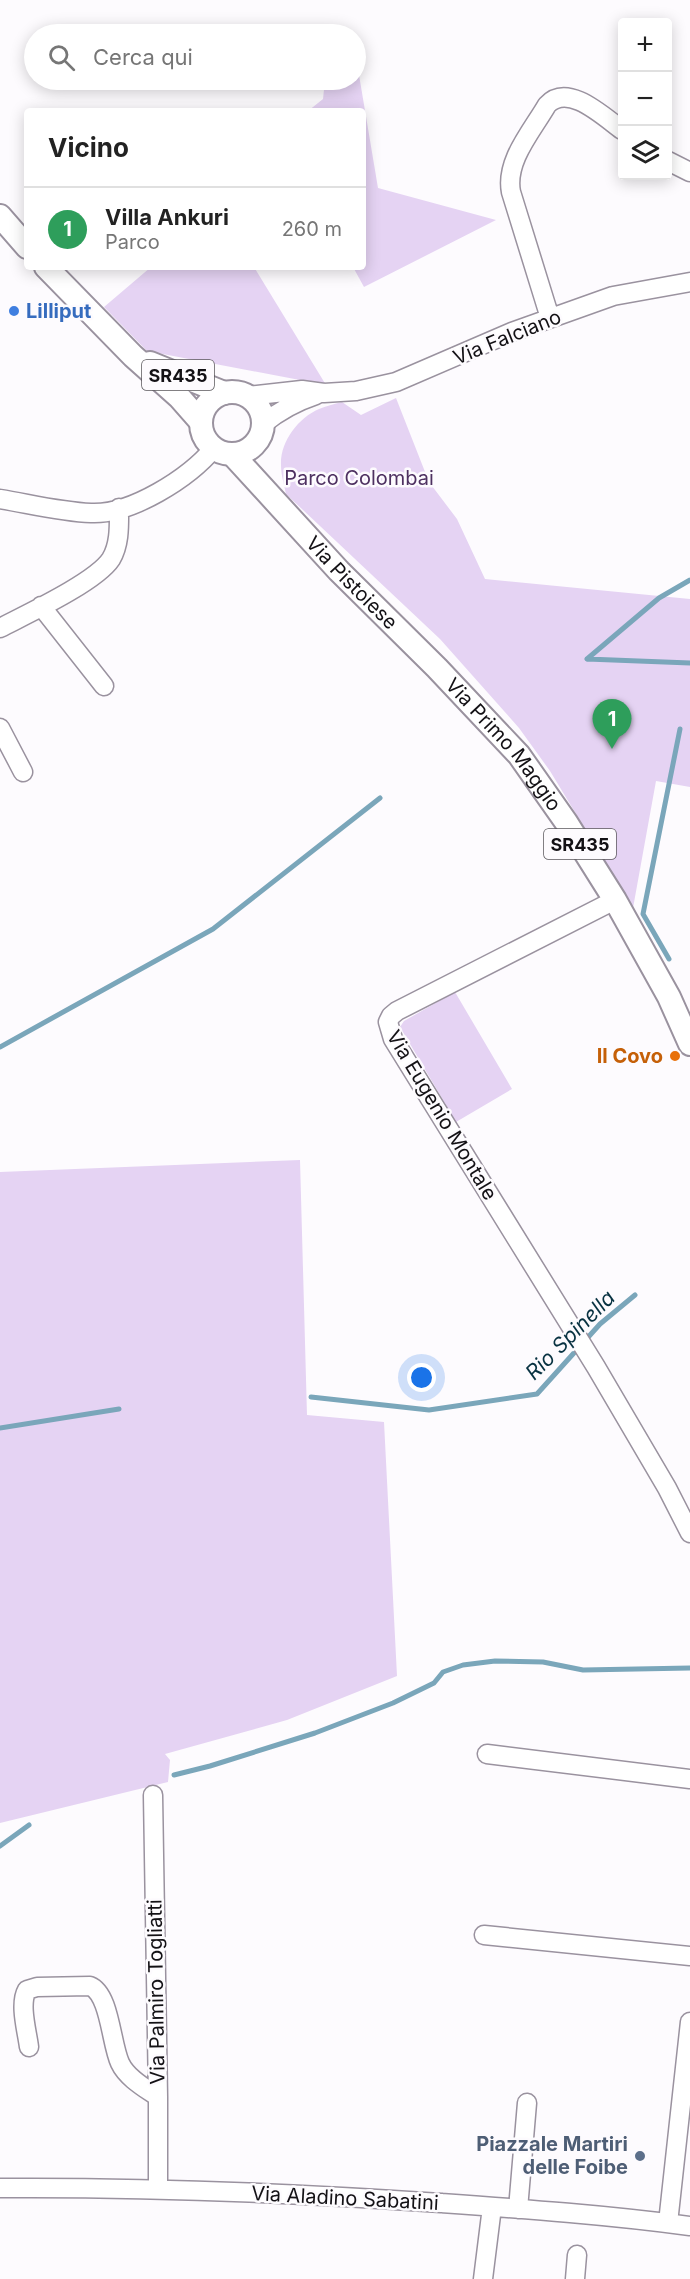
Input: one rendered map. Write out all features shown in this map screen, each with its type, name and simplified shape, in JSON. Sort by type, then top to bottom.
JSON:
[{"type":"main road","points":[[0,216],[24,244]]},
{"type":"main road","name":"Via Pistoiese","points":[[49,270],[133,356],[179,397],[201,422],[202,432],[207,441],[223,451],[269,493],[339,571],[437,668]]},
{"type":"main road","name":"Via Pistoiese","points":[[133,356],[224,393],[232,392],[248,396],[260,409],[260,465],[269,493]]},
{"type":"main road","points":[[201,422],[209,402],[224,393]]},
{"type":"main road","points":[[223,451],[247,450],[261,432]]},
{"type":"main road","name":"Via Primo Maggio","points":[[437,668],[519,755],[560,814],[615,900],[669,997],[690,1044]]},
{"type":"street","points":[[550,318],[511,192],[509,180],[511,168],[547,105],[555,98],[566,97],[577,100],[618,127]]},
{"type":"street","points":[[672,163],[690,172]]},
{"type":"street","name":"Via Falciano","points":[[248,396],[302,390],[324,393],[356,391],[396,382],[550,318],[614,296],[690,282]]},
{"type":"street","name":"Via Falciano","points":[[261,432],[292,404],[324,393]]},
{"type":"street","points":[[0,499],[92,513],[119,508],[145,499],[223,451]]},
{"type":"street","points":[[0,628],[86,581],[104,567],[115,549],[119,508]]},
{"type":"street","points":[[41,606],[104,686]]},
{"type":"street","points":[[0,728],[23,772]]},
{"type":"street","name":"Via Eugenio Montale","points":[[615,900],[397,1011],[388,1022],[393,1039],[596,1367],[667,1488],[690,1533]]},
{"type":"street","points":[[487,1754],[690,1779]]},
{"type":"street","name":"Via Palmiro Togliatti","points":[[153,1794],[158,2189]]},
{"type":"street","points":[[484,1935],[690,1956]]},
{"type":"street","points":[[29,2047],[24,2003],[27,1990],[37,1987],[90,1986],[96,1988],[102,1998],[123,2069],[158,2097]]},
{"type":"street","points":[[668,2223],[690,2022]]},
{"type":"street","points":[[518,2209],[527,2103]]},
{"type":"street","name":"Via Aladino Sabatini","points":[[0,2188],[158,2189],[317,2195],[518,2209],[690,2226]]},
{"type":"street","points":[[483,2279],[492,2207]]},
{"type":"street","points":[[574,2279],[577,2255]]},
{"type":"green space","points":[[324,90],[362,90],[365,108],[312,108],[323,99]]},
{"type":"green space","points":[[366,117],[378,188],[496,220],[364,287],[355,270],[366,270]]},
{"type":"green space","points":[[147,270],[256,270],[326,385],[147,351],[104,307]]},
{"type":"green space","name":"Parco Colombai","points":[[396,398],[429,482],[457,519],[485,579],[690,599],[690,787],[656,781],[633,908],[550,771],[519,728],[440,639],[286,494],[281,456],[287,440],[304,418],[319,409],[342,402],[361,415]]},
{"type":"green space","points":[[455,992],[512,1089],[456,1122],[400,1027],[404,1021]]},
{"type":"green space","points":[[300,1160],[307,1415],[384,1422],[397,1676],[287,1720],[165,1754],[170,1760],[168,1782],[0,1823],[0,1172]]},
{"type":"waterway","points":[[587,659],[659,598],[690,580]]},
{"type":"waterway","points":[[587,659],[690,663]]},
{"type":"waterway","points":[[669,959],[643,914],[680,729]]},
{"type":"waterway","points":[[0,1047],[213,929],[380,798]]},
{"type":"waterway","name":"Rio Spinella","points":[[311,1397],[429,1410],[537,1394],[600,1324],[635,1295]]},
{"type":"waterway","name":"Rio Spinella","points":[[0,1428],[119,1409]]},
{"type":"waterway","points":[[174,1775],[315,1733],[393,1703],[434,1683],[443,1672],[463,1665],[495,1661],[543,1662],[583,1670],[690,1668]]},
{"type":"waterway","points":[[0,1846],[29,1825]]},
{"type":"place","name":"Lilliput","points":[[14,311]]},
{"type":"place","name":"Villa Ankuri","points":[[612,749]]},
{"type":"place","name":"Il Covo","points":[[675,1056]]},
{"type":"place","name":"Piazzale Martiri delle Foibe","points":[[640,2156]]}]
